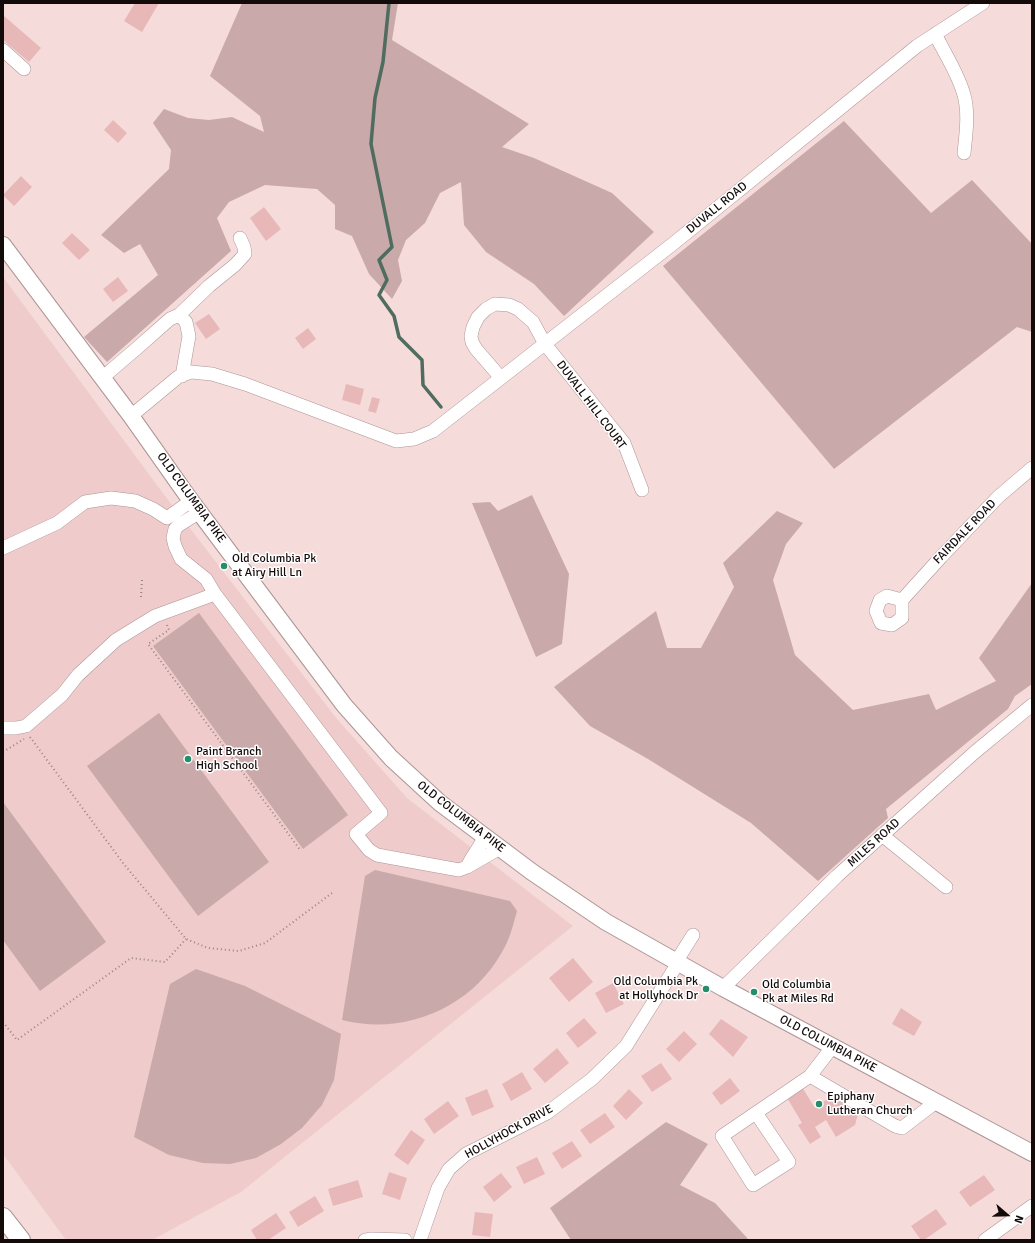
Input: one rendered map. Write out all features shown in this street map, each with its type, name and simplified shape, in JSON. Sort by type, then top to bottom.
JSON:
[{"type":"highway","points":[[3,1217],[21,1240]]},
{"type":"main road","name":"OLD COLUMBIA PIKE","points":[[3,245],[344,705],[391,758],[417,783],[440,803],[532,872],[606,922],[677,963],[1032,1153]]},
{"type":"street","name":"DUVALL ROAD","points":[[182,376],[191,372],[212,374],[242,382],[396,441],[414,439],[433,431],[674,243],[917,46],[983,3]]},
{"type":"street","points":[[935,34],[958,76],[965,96],[967,119],[964,153]]},
{"type":"street","points":[[3,50],[24,69]]},
{"type":"street","points":[[102,378],[170,319],[179,315],[209,286],[235,265],[245,254],[240,238]]},
{"type":"street","points":[[501,378],[482,357],[472,342],[471,336],[475,321],[486,310],[496,304],[509,305],[518,309],[533,322],[545,344]]},
{"type":"street","points":[[131,416],[178,377],[182,376],[189,336],[188,325],[179,315]]},
{"type":"street","name":"DUVALL HILL COURT","points":[[545,344],[624,443],[642,490]]},
{"type":"street","name":"FAIRDALE ROAD","points":[[902,600],[998,497],[1032,468]]},
{"type":"street","points":[[3,548],[57,523],[85,502],[110,498],[135,501],[153,509],[167,518],[195,506]]},
{"type":"street","points":[[195,506],[175,529],[173,538],[181,559],[206,579],[215,594],[381,812],[356,834],[369,850],[377,856],[459,870],[500,848]]},
{"type":"street","points":[[3,728],[26,726],[62,695],[78,675],[116,640],[155,616],[215,594]]},
{"type":"street","name":"MILES ROAD","points":[[724,988],[837,876],[975,752],[1032,706]]},
{"type":"street","points":[[882,835],[946,887]]},
{"type":"street","points":[[467,867],[485,836]]},
{"type":"street","name":"HOLLYHOCK DRIVE","points":[[420,1240],[438,1188],[449,1169],[466,1154],[547,1113],[592,1080],[626,1046],[693,935]]},
{"type":"street","points":[[756,1112],[789,1162],[753,1185],[722,1136],[756,1112],[810,1076],[833,1046]]},
{"type":"street","points":[[810,1076],[895,1126],[902,1128],[936,1102]]},
{"type":"street","points":[[985,1240],[1032,1206]]},
{"type":"street","points":[[365,1240],[405,1240]]},
{"type":"path","points":[[142,579],[142,596]]},
{"type":"path","points":[[166,623],[169,630],[148,644],[301,851]]},
{"type":"path","points":[[3,752],[30,736],[123,863],[186,939],[208,948],[239,951],[265,943],[332,893]]},
{"type":"path","points":[[3,1022],[17,1040],[131,958],[165,962],[186,939]]},
{"type":"shaded area","points":[[242,3],[398,3],[392,40],[529,124],[502,147],[534,158],[612,193],[654,232],[564,316],[534,284],[486,252],[464,225],[461,182],[440,193],[425,223],[406,240],[398,260],[402,281],[392,299],[369,274],[352,236],[335,229],[335,205],[317,189],[265,185],[229,202],[217,218],[231,251],[107,362],[84,337],[158,275],[140,244],[124,253],[101,235],[169,169],[171,150],[153,123],[164,109],[188,118],[209,120],[232,117],[264,132],[260,116],[210,76]]},
{"type":"shaded area","points":[[844,121],[931,213],[972,180],[1032,244],[1032,332],[1017,327],[834,469],[663,266]]},
{"type":"shaded area","name":"Paint Branch High School","points":[[3,277],[165,496],[337,719],[407,798],[573,926],[241,1192],[152,1240],[66,1240],[3,1154]]},
{"type":"shaded area","points":[[532,495],[569,574],[562,644],[536,657],[472,503],[490,502],[498,511]]},
{"type":"shaded area","points":[[777,511],[803,523],[786,544],[773,580],[795,655],[853,710],[929,694],[936,710],[996,681],[979,658],[1032,583],[1032,684],[1015,696],[1008,709],[886,809],[888,818],[818,881],[751,823],[648,759],[590,726],[554,687],[656,611],[667,648],[701,648],[734,587],[723,563]]},
{"type":"shaded area","points":[[199,613],[348,815],[303,849],[153,646]]},
{"type":"shaded area","points":[[159,713],[269,862],[198,916],[87,766]]},
{"type":"shaded area","points":[[3,802],[106,942],[40,991],[3,940]]},
{"type":"shaded area","points":[[375,870],[510,901],[517,911],[505,947],[489,972],[473,988],[454,1002],[434,1013],[412,1020],[389,1024],[365,1024],[342,1020],[365,876]]},
{"type":"shaded area","points":[[196,969],[245,986],[341,1034],[334,1080],[322,1105],[302,1128],[281,1144],[256,1158],[230,1164],[203,1163],[169,1155],[134,1137],[170,984]]},
{"type":"shaded area","points":[[666,1122],[708,1144],[680,1185],[715,1203],[749,1240],[571,1240],[550,1208]]},
{"type":"building","points":[[135,3],[159,3],[142,32],[124,21]]},
{"type":"building","points":[[3,15],[41,48],[29,62],[3,40]]},
{"type":"building","points":[[113,120],[127,133],[118,143],[104,130]]},
{"type":"building","points":[[21,176],[32,187],[14,206],[3,195]]},
{"type":"building","points":[[264,207],[281,229],[266,241],[250,218]]},
{"type":"building","points":[[72,233],[90,250],[79,260],[62,243]]},
{"type":"building","points":[[118,277],[128,291],[113,302],[103,289]]},
{"type":"building","points":[[209,314],[220,329],[206,339],[195,323]]},
{"type":"building","points":[[308,328],[316,339],[303,349],[295,338]]},
{"type":"building","points":[[346,384],[364,389],[360,405],[342,400]]},
{"type":"building","points":[[372,397],[380,399],[376,413],[368,411]]},
{"type":"building","points":[[573,958],[593,982],[569,1002],[549,978]]},
{"type":"building","points":[[613,983],[624,1004],[606,1013],[595,993]]},
{"type":"building","points":[[901,1008],[922,1022],[914,1036],[892,1024]]},
{"type":"building","points":[[584,1018],[597,1033],[578,1048],[566,1033]]},
{"type":"building","points":[[721,1019],[748,1037],[733,1057],[709,1034]]},
{"type":"building","points":[[684,1031],[697,1044],[679,1062],[666,1049]]},
{"type":"building","points":[[557,1048],[569,1063],[545,1083],[533,1069]]},
{"type":"building","points":[[661,1063],[672,1079],[652,1092],[641,1076]]},
{"type":"building","points":[[522,1072],[532,1089],[511,1101],[502,1084]]},
{"type":"building","points":[[730,1078],[740,1091],[721,1105],[712,1093]]},
{"type":"building","points":[[802,1087],[815,1108],[827,1099],[835,1103],[837,1100],[858,1114],[855,1125],[836,1137],[826,1120],[815,1127],[821,1137],[810,1144],[798,1125],[802,1123],[786,1096]]},
{"type":"building","points":[[487,1089],[494,1107],[472,1116],[465,1098]]},
{"type":"building","points":[[629,1089],[643,1103],[626,1120],[613,1106]]},
{"type":"building","points":[[448,1101],[459,1116],[434,1134],[424,1119]]},
{"type":"building","points":[[605,1113],[615,1127],[590,1144],[580,1130]]},
{"type":"building","points":[[411,1130],[425,1140],[408,1165],[394,1155]]},
{"type":"building","points":[[572,1141],[582,1156],[562,1169],[552,1153]]},
{"type":"building","points":[[537,1157],[545,1174],[524,1184],[516,1167]]},
{"type":"building","points":[[389,1172],[407,1178],[400,1200],[382,1194]]},
{"type":"building","points":[[501,1173],[512,1187],[494,1202],[483,1187]]},
{"type":"building","points":[[984,1175],[995,1190],[970,1207],[959,1192]]},
{"type":"building","points":[[358,1180],[363,1197],[333,1206],[328,1189]]},
{"type":"building","points":[[315,1196],[324,1211],[298,1227],[289,1212]]},
{"type":"building","points":[[936,1209],[947,1224],[924,1240],[921,1240],[911,1226]]},
{"type":"building","points":[[475,1212],[493,1214],[490,1237],[472,1235]]},
{"type":"building","points":[[276,1213],[286,1228],[268,1240],[257,1240],[251,1230]]},
{"type":"waterway","points":[[389,3],[383,62],[375,98],[371,144],[392,247],[379,260],[387,280],[379,295],[394,316],[399,337],[422,360],[423,385],[441,407]]},
{"type":"place","name":"Old Columbia Pk at Airy Hill Ln","points":[[224,566]]},
{"type":"place","name":"Paint Branch High School","points":[[188,759]]},
{"type":"place","name":"Old Columbia Pk at Hollyhock Dr","points":[[706,989]]},
{"type":"place","name":"Old Columbia Pk at Miles Rd","points":[[754,992]]},
{"type":"place","name":"Epiphany Lutheran Church","points":[[819,1104]]}]
